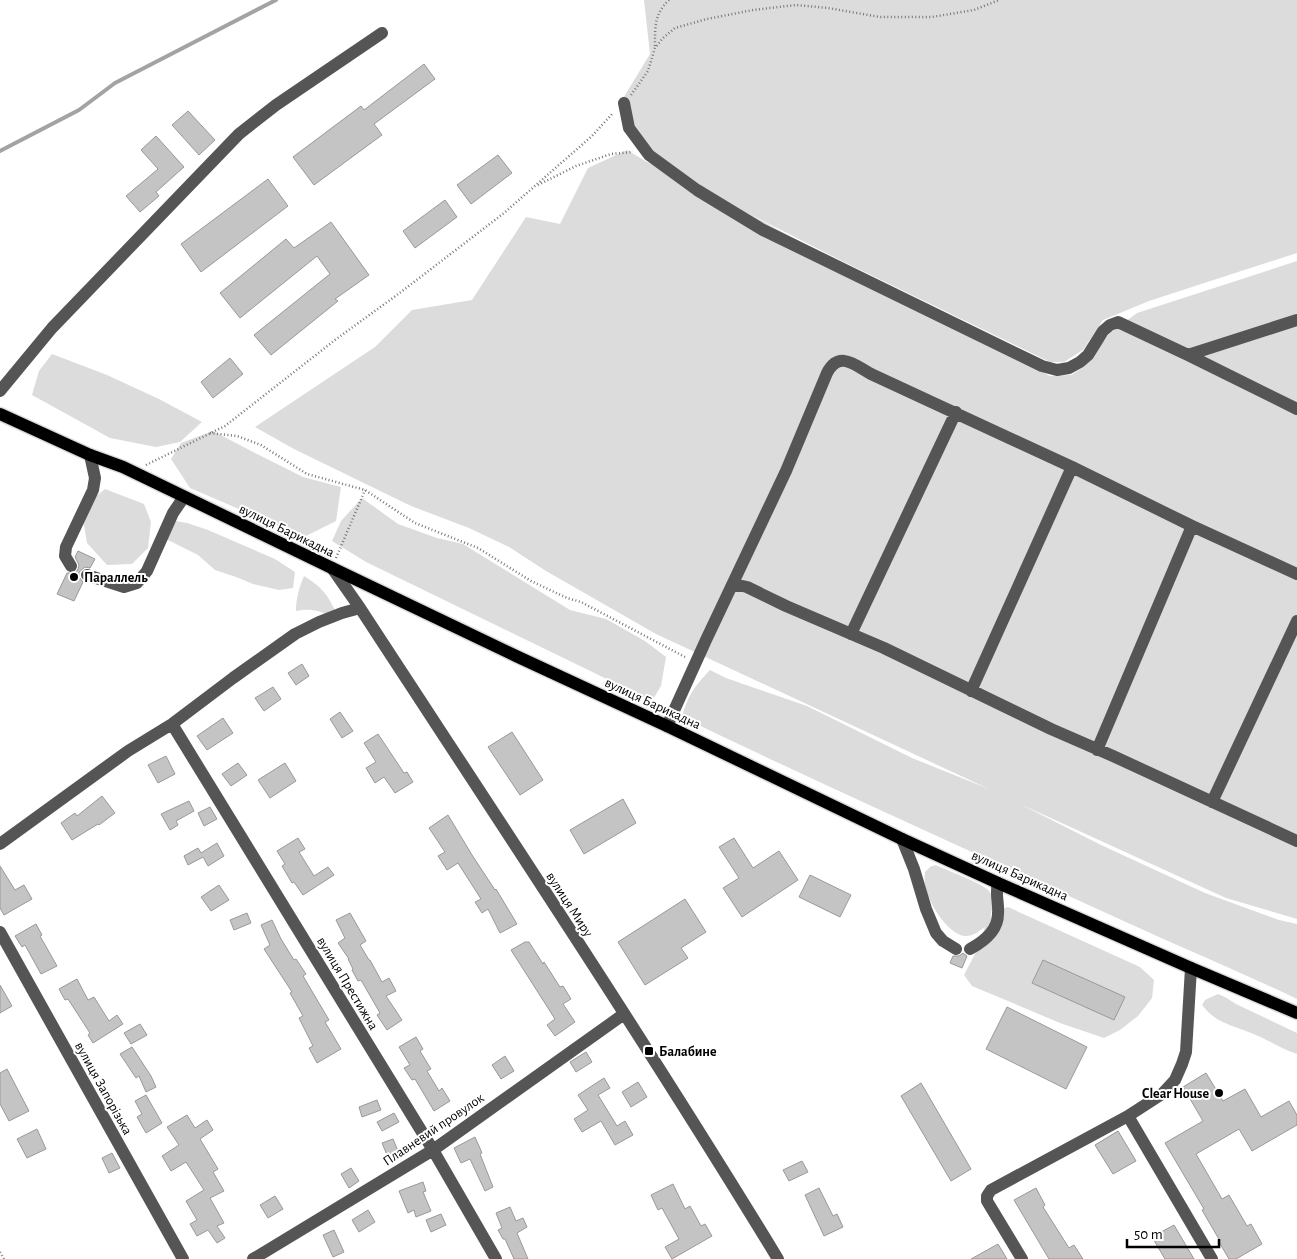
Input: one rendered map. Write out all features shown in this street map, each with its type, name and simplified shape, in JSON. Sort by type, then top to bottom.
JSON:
[{"type":"main road","name":"вулиця Барикадна","points":[[0,414],[90,455],[123,467],[902,839],[998,883],[1297,1013]]},
{"type":"street","points":[[0,391],[52,328],[239,134],[276,105],[382,33]]},
{"type":"street","points":[[624,103],[629,128],[649,155],[697,190],[763,230],[1042,366],[1057,370],[1069,368],[1080,362],[1088,354],[1103,331],[1110,325],[1118,322],[1188,354],[1297,409]]},
{"type":"street","points":[[1188,354],[1297,320]]},
{"type":"street","points":[[666,726],[786,471],[831,365],[845,360],[1192,526],[1297,574]]},
{"type":"street","points":[[851,634],[956,412]]},
{"type":"street","points":[[71,566],[65,556],[66,547],[93,490],[95,478],[90,455]]},
{"type":"street","points":[[972,691],[1072,467]]},
{"type":"street","points":[[87,575],[124,587],[138,583],[147,571],[173,513],[184,497]]},
{"type":"street","points":[[1097,750],[1192,526]]},
{"type":"street","name":"вулиця Миру","points":[[332,568],[360,608],[624,1014],[720,1163],[778,1259]]},
{"type":"street","points":[[731,588],[738,585],[747,587],[884,648],[1097,750],[1297,840]]},
{"type":"street","points":[[0,844],[128,751],[172,724],[295,634],[326,619],[360,608]]},
{"type":"street","points":[[1212,802],[1297,621]]},
{"type":"street","name":"вулиця Престижна","points":[[172,724],[433,1150],[496,1259]]},
{"type":"street","points":[[902,839],[936,933],[943,941],[956,949]]},
{"type":"street","points":[[970,949],[989,936],[994,928],[998,915],[996,890],[998,883]]},
{"type":"street","name":"вулиця Запорізька","points":[[0,932],[182,1259]]},
{"type":"street","points":[[1022,1259],[987,1201],[987,1196],[991,1190],[1128,1116],[1162,1094],[1175,1080],[1186,1052],[1191,968]]},
{"type":"street","name":"Плавневий провулок","points":[[253,1259],[433,1150],[624,1014]]},
{"type":"street","points":[[1128,1116],[1212,1259]]},
{"type":"path","points":[[123,467],[146,465],[224,426],[490,224],[534,187],[592,136],[639,85],[648,71],[655,48],[655,26],[661,7],[669,0]]},
{"type":"path","points":[[655,48],[675,28],[707,19],[753,10],[796,5],[828,8],[880,17],[932,17],[974,10],[999,0]]},
{"type":"path","points":[[534,187],[576,166],[611,154],[636,152],[649,155]]},
{"type":"path","points":[[209,433],[238,436],[261,445],[307,474],[364,490],[415,523],[478,548],[531,581],[567,598],[581,602],[695,662]]},
{"type":"path","points":[[332,568],[364,490]]},
{"type":"path","points":[[0,1252],[4,1259]]},
{"type":"shaded area","points":[[644,0],[1297,0],[1297,253],[1149,301],[1103,320],[1083,350],[1064,362],[1050,362],[746,212],[1050,376],[1071,375],[1084,367],[1110,333],[1137,313],[1297,261],[1297,919],[1226,898],[1020,804],[1101,845],[1205,893],[1279,920],[1297,924],[1297,999],[904,821],[682,717],[692,692],[710,670],[726,678],[807,706],[912,758],[989,789],[656,634],[546,571],[509,547],[469,528],[411,506],[294,449],[255,427],[375,347],[412,310],[472,300],[526,217],[560,224],[588,168],[627,150],[647,162],[717,196],[648,158],[619,105],[650,54]]},
{"type":"shaded area","points":[[52,354],[107,375],[159,399],[202,422],[180,442],[156,447],[110,438],[32,395],[39,371]]},
{"type":"shaded area","points":[[213,431],[303,477],[341,487],[336,521],[304,537],[190,488],[171,459],[181,443]]},
{"type":"shaded area","points":[[105,489],[144,504],[151,522],[148,548],[132,564],[107,565],[87,543],[83,519],[94,498]]},
{"type":"shaded area","points":[[362,498],[398,524],[437,538],[463,544],[570,610],[606,619],[645,641],[666,657],[661,686],[652,701],[366,562],[332,541],[341,521]]},
{"type":"shaded area","points":[[176,521],[208,530],[275,559],[295,572],[293,588],[279,590],[253,584],[215,570],[198,555],[166,539]]},
{"type":"shaded area","points":[[304,576],[324,592],[337,614],[332,616],[315,610],[296,611],[298,593]]},
{"type":"shaded area","points":[[935,865],[986,888],[991,894],[992,901],[990,918],[997,910],[1008,907],[1140,967],[1154,980],[1152,998],[1138,1016],[1120,1030],[1104,1038],[1060,1023],[972,986],[964,975],[976,952],[985,927],[973,935],[964,936],[957,934],[938,915],[929,898],[925,882],[925,872]]},
{"type":"shaded area","points":[[1218,994],[1297,1033],[1297,1054],[1257,1035],[1224,1023],[1213,1016],[1202,1005],[1205,1000]]},
{"type":"building","points":[[424,64],[435,79],[374,124],[382,135],[314,185],[293,157],[361,106],[364,110]]},
{"type":"building","points":[[188,111],[215,140],[199,155],[172,125]]},
{"type":"building","points":[[156,136],[184,167],[156,192],[159,196],[140,212],[126,196],[158,169],[141,150]]},
{"type":"building","points":[[498,155],[512,173],[471,204],[457,185]]},
{"type":"building","points":[[268,179],[288,206],[201,272],[181,244]]},
{"type":"building","points":[[445,200],[457,217],[415,248],[403,231]]},
{"type":"building","points":[[331,222],[369,275],[335,299],[338,301],[271,355],[254,335],[330,274],[317,256],[240,318],[220,293],[286,239],[294,248]]},
{"type":"building","points":[[230,358],[243,374],[213,398],[201,382]]},
{"type":"building","points":[[78,551],[95,559],[90,568],[85,567],[79,572],[79,577],[83,582],[74,601],[57,594],[67,573],[75,573],[78,569],[79,565],[75,557]]},
{"type":"building","points":[[302,664],[309,676],[296,685],[288,673]]},
{"type":"building","points":[[273,687],[281,699],[264,711],[255,698]]},
{"type":"building","points":[[340,712],[353,731],[342,738],[330,719]]},
{"type":"building","points":[[223,718],[233,733],[207,750],[197,736]]},
{"type":"building","points":[[512,732],[543,780],[520,795],[488,747]]},
{"type":"building","points":[[378,734],[404,773],[407,772],[413,782],[395,793],[384,777],[375,783],[366,768],[376,762],[364,743]]},
{"type":"building","points":[[166,756],[175,774],[158,783],[148,765]]},
{"type":"building","points":[[238,763],[247,775],[231,786],[222,774]]},
{"type":"building","points":[[285,763],[296,781],[270,798],[258,780]]},
{"type":"building","points":[[102,796],[115,813],[99,825],[72,840],[61,823],[75,813],[77,816]]},
{"type":"building","points":[[623,799],[636,823],[584,854],[570,830]]},
{"type":"building","points":[[189,801],[194,811],[176,821],[178,825],[170,830],[161,814]]},
{"type":"building","points":[[210,807],[217,819],[204,826],[198,813]]},
{"type":"building","points":[[448,815],[517,924],[500,933],[488,909],[482,913],[475,902],[481,899],[458,863],[447,870],[438,856],[445,852],[429,828]]},
{"type":"building","points":[[298,838],[305,849],[299,852],[314,876],[328,867],[334,875],[303,895],[294,882],[292,883],[282,866],[285,864],[277,851]]},
{"type":"building","points":[[734,838],[753,868],[779,851],[798,880],[742,917],[723,888],[739,878],[719,847]]},
{"type":"building","points":[[217,843],[224,856],[208,866],[203,857],[188,865],[184,856],[198,848],[201,853]]},
{"type":"building","points":[[0,866],[15,890],[24,885],[32,899],[4,915],[0,908]]},
{"type":"building","points":[[810,875],[851,895],[840,917],[799,897]]},
{"type":"building","points":[[219,885],[229,900],[211,911],[201,897]]},
{"type":"building","points":[[685,899],[706,932],[681,948],[688,958],[645,985],[618,942]]},
{"type":"building","points":[[247,913],[251,923],[234,930],[230,920]]},
{"type":"building","points":[[350,913],[366,941],[360,945],[382,982],[389,978],[396,991],[386,996],[402,1020],[387,1030],[377,1015],[380,1013],[361,980],[358,981],[349,959],[338,943],[345,938],[336,920]]},
{"type":"building","points":[[272,920],[294,960],[296,959],[306,974],[303,976],[329,1020],[325,1022],[341,1049],[317,1063],[309,1048],[313,1046],[299,1018],[303,1016],[290,993],[292,992],[264,949],[270,945],[261,925]]},
{"type":"building","points":[[36,924],[42,935],[40,936],[57,966],[41,974],[25,945],[22,947],[15,936]]},
{"type":"building","points":[[525,942],[529,942],[543,964],[544,962],[560,987],[563,986],[571,999],[563,1004],[575,1022],[555,1036],[547,1025],[555,1019],[511,950]]},
{"type":"building","points":[[963,953],[967,956],[962,968],[950,963],[953,956],[959,956]]},
{"type":"building","points":[[1043,960],[1125,997],[1114,1020],[1032,983]]},
{"type":"building","points":[[77,979],[88,1000],[94,997],[109,1021],[117,1015],[123,1024],[93,1043],[88,1035],[90,1033],[68,999],[65,1000],[59,989]]},
{"type":"building","points":[[0,985],[12,1006],[0,1013]]},
{"type":"building","points":[[1007,1007],[1087,1047],[1066,1089],[986,1049]]},
{"type":"building","points":[[140,1024],[147,1035],[131,1044],[124,1033]]},
{"type":"building","points":[[416,1037],[423,1049],[420,1051],[431,1069],[427,1071],[439,1091],[442,1088],[450,1101],[434,1111],[415,1079],[412,1080],[404,1068],[410,1065],[399,1047]]},
{"type":"building","points":[[132,1047],[156,1087],[146,1092],[139,1076],[136,1078],[120,1054]]},
{"type":"building","points":[[586,1052],[592,1062],[576,1072],[570,1062]]},
{"type":"building","points":[[505,1056],[514,1071],[501,1079],[492,1065]]},
{"type":"building","points":[[7,1069],[29,1111],[9,1121],[0,1104],[0,1073]]},
{"type":"building","points":[[1206,1073],[1223,1101],[1245,1089],[1261,1117],[1289,1101],[1297,1115],[1297,1125],[1252,1151],[1239,1129],[1196,1154],[1222,1199],[1229,1195],[1247,1226],[1251,1224],[1262,1244],[1236,1259],[1229,1259],[1202,1210],[1204,1209],[1165,1143],[1203,1121],[1183,1087]]},
{"type":"building","points":[[604,1078],[610,1088],[598,1095],[617,1126],[625,1121],[633,1135],[615,1145],[601,1121],[582,1132],[574,1119],[588,1110],[578,1095]]},
{"type":"building","points":[[638,1082],[647,1097],[631,1107],[622,1092]]},
{"type":"building","points":[[921,1083],[971,1169],[951,1181],[901,1096]]},
{"type":"building","points":[[146,1095],[162,1123],[146,1133],[137,1117],[142,1114],[135,1101]]},
{"type":"building","points":[[377,1100],[381,1110],[362,1117],[359,1107]]},
{"type":"building","points":[[394,1113],[399,1122],[382,1131],[377,1122]]},
{"type":"building","points":[[187,1115],[195,1128],[207,1120],[213,1130],[200,1139],[218,1169],[213,1172],[224,1191],[210,1198],[224,1223],[217,1226],[225,1238],[217,1243],[208,1230],[197,1236],[190,1224],[197,1220],[186,1201],[204,1190],[186,1162],[171,1171],[162,1156],[179,1145],[167,1127]]},
{"type":"building","points":[[37,1129],[46,1149],[27,1158],[17,1139]]},
{"type":"building","points":[[1118,1131],[1136,1161],[1113,1174],[1095,1145]]},
{"type":"building","points":[[475,1137],[493,1187],[485,1191],[470,1159],[461,1163],[454,1148]]},
{"type":"building","points":[[393,1139],[398,1151],[387,1155],[382,1143]]},
{"type":"building","points":[[112,1153],[120,1168],[109,1173],[102,1158]]},
{"type":"building","points":[[802,1161],[808,1172],[789,1181],[783,1170]]},
{"type":"building","points":[[351,1168],[359,1181],[349,1188],[341,1174]]},
{"type":"building","points":[[423,1182],[426,1191],[423,1192],[431,1211],[416,1217],[414,1210],[408,1213],[399,1191]]},
{"type":"building","points":[[673,1184],[685,1209],[690,1206],[701,1226],[705,1224],[712,1236],[672,1259],[665,1247],[679,1239],[662,1208],[658,1210],[651,1195]]},
{"type":"building","points":[[819,1188],[833,1216],[837,1214],[843,1227],[824,1236],[805,1195]]},
{"type":"building","points":[[1036,1188],[1045,1205],[1043,1207],[1069,1248],[1074,1245],[1083,1259],[1049,1259],[1014,1200]]},
{"type":"building","points":[[275,1196],[283,1209],[268,1218],[260,1205]]},
{"type":"building","points":[[510,1207],[516,1221],[523,1218],[527,1227],[517,1233],[528,1259],[514,1259],[505,1239],[503,1239],[498,1230],[502,1228],[496,1213]]},
{"type":"building","points":[[368,1210],[375,1222],[359,1232],[352,1220]]},
{"type":"building","points":[[441,1214],[446,1225],[431,1232],[426,1220]]},
{"type":"building","points":[[1174,1225],[1194,1259],[1165,1259],[1152,1237]]},
{"type":"building","points":[[334,1230],[344,1252],[333,1257],[323,1235]]},
{"type":"building","points":[[998,1244],[1007,1259],[971,1259]]},
{"type":"waterway","points":[[0,151],[79,110],[115,83],[276,0]]},
{"type":"place","name":"Параллель","points":[[74,577]]},
{"type":"place","name":"Балабине","points":[[649,1051]]},
{"type":"place","name":"Clear House","points":[[1219,1093]]}]
